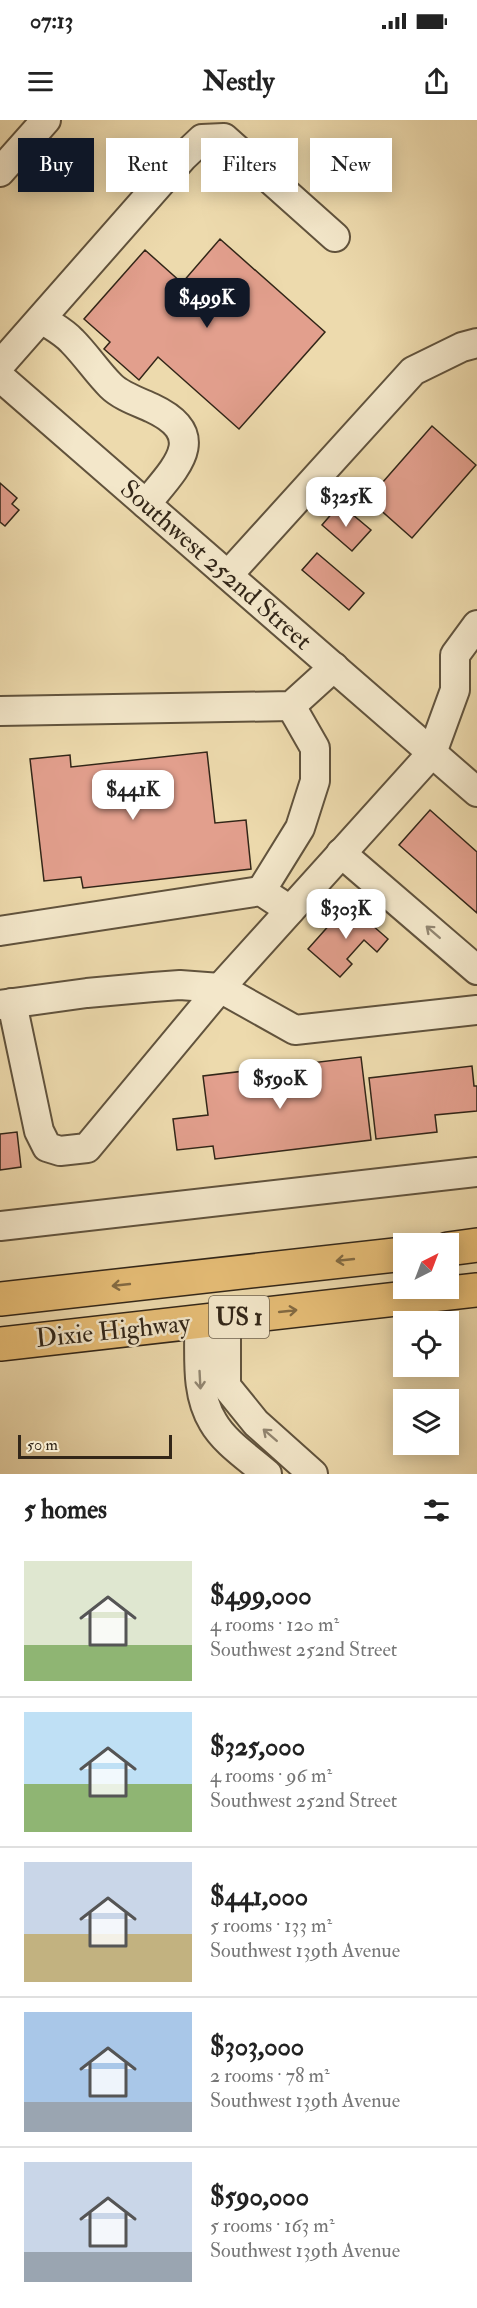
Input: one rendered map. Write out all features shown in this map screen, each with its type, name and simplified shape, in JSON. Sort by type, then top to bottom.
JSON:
[{"type":"highway","points":[[459,1247],[477,1245]]},
{"type":"highway","name":"Dixie Highway","points":[[0,1299],[393,1255]]},
{"type":"highway","name":"Dixie Highway","points":[[0,1344],[477,1290]]},
{"type":"street","points":[[0,172],[46,120]]},
{"type":"street","points":[[0,365],[183,156],[202,139],[224,138],[335,237]]},
{"type":"street","points":[[42,319],[70,338],[112,387],[163,413],[177,424],[183,434],[185,447],[176,467],[146,504]]},
{"type":"street","points":[[228,575],[413,371],[462,347],[477,343]]},
{"type":"street","name":"Southwest 252nd Street","points":[[0,377],[477,792]]},
{"type":"street","points":[[477,625],[454,655],[455,690],[432,753],[220,988],[87,1148],[60,1151],[47,1147],[39,1131],[6,1004],[153,987],[180,985],[220,988],[295,1030],[477,1010]]},
{"type":"street","points":[[0,711],[291,706],[334,668]]},
{"type":"street","points":[[261,891],[300,828],[315,781],[315,748],[291,706]]},
{"type":"street","points":[[341,853],[477,970]]},
{"type":"street","points":[[0,931],[261,891],[290,910]]},
{"type":"street","points":[[0,1226],[477,1172]]},
{"type":"street","points":[[213,1320],[200,1389],[212,1422],[226,1438],[267,1474]]},
{"type":"street","points":[[213,1320],[226,1386],[256,1423],[313,1474]]},
{"type":"building","points":[[220,239],[325,332],[239,429],[158,357],[139,380],[104,349],[110,342],[84,319],[145,250],[182,283]]},
{"type":"building","points":[[432,426],[476,465],[412,538],[368,499]]},
{"type":"building","points":[[0,483],[17,498],[12,504],[19,510],[5,526],[0,522]]},
{"type":"building","points":[[340,504],[371,530],[352,551],[322,525]]},
{"type":"building","points":[[317,553],[364,593],[349,610],[302,570]]},
{"type":"building","points":[[207,752],[215,823],[246,820],[251,869],[83,888],[81,877],[44,881],[30,759],[70,755],[71,767]]},
{"type":"building","points":[[430,810],[477,852],[477,913],[399,845]]},
{"type":"building","points":[[348,904],[388,939],[377,952],[364,940],[347,959],[352,964],[340,977],[308,949]]},
{"type":"building","points":[[361,1057],[371,1140],[215,1159],[213,1146],[177,1150],[173,1119],[208,1115],[203,1076]]},
{"type":"building","points":[[472,1066],[474,1086],[477,1086],[477,1111],[435,1115],[437,1132],[376,1139],[369,1078]]},
{"type":"building","points":[[17,1132],[21,1167],[0,1170],[0,1134]]}]
